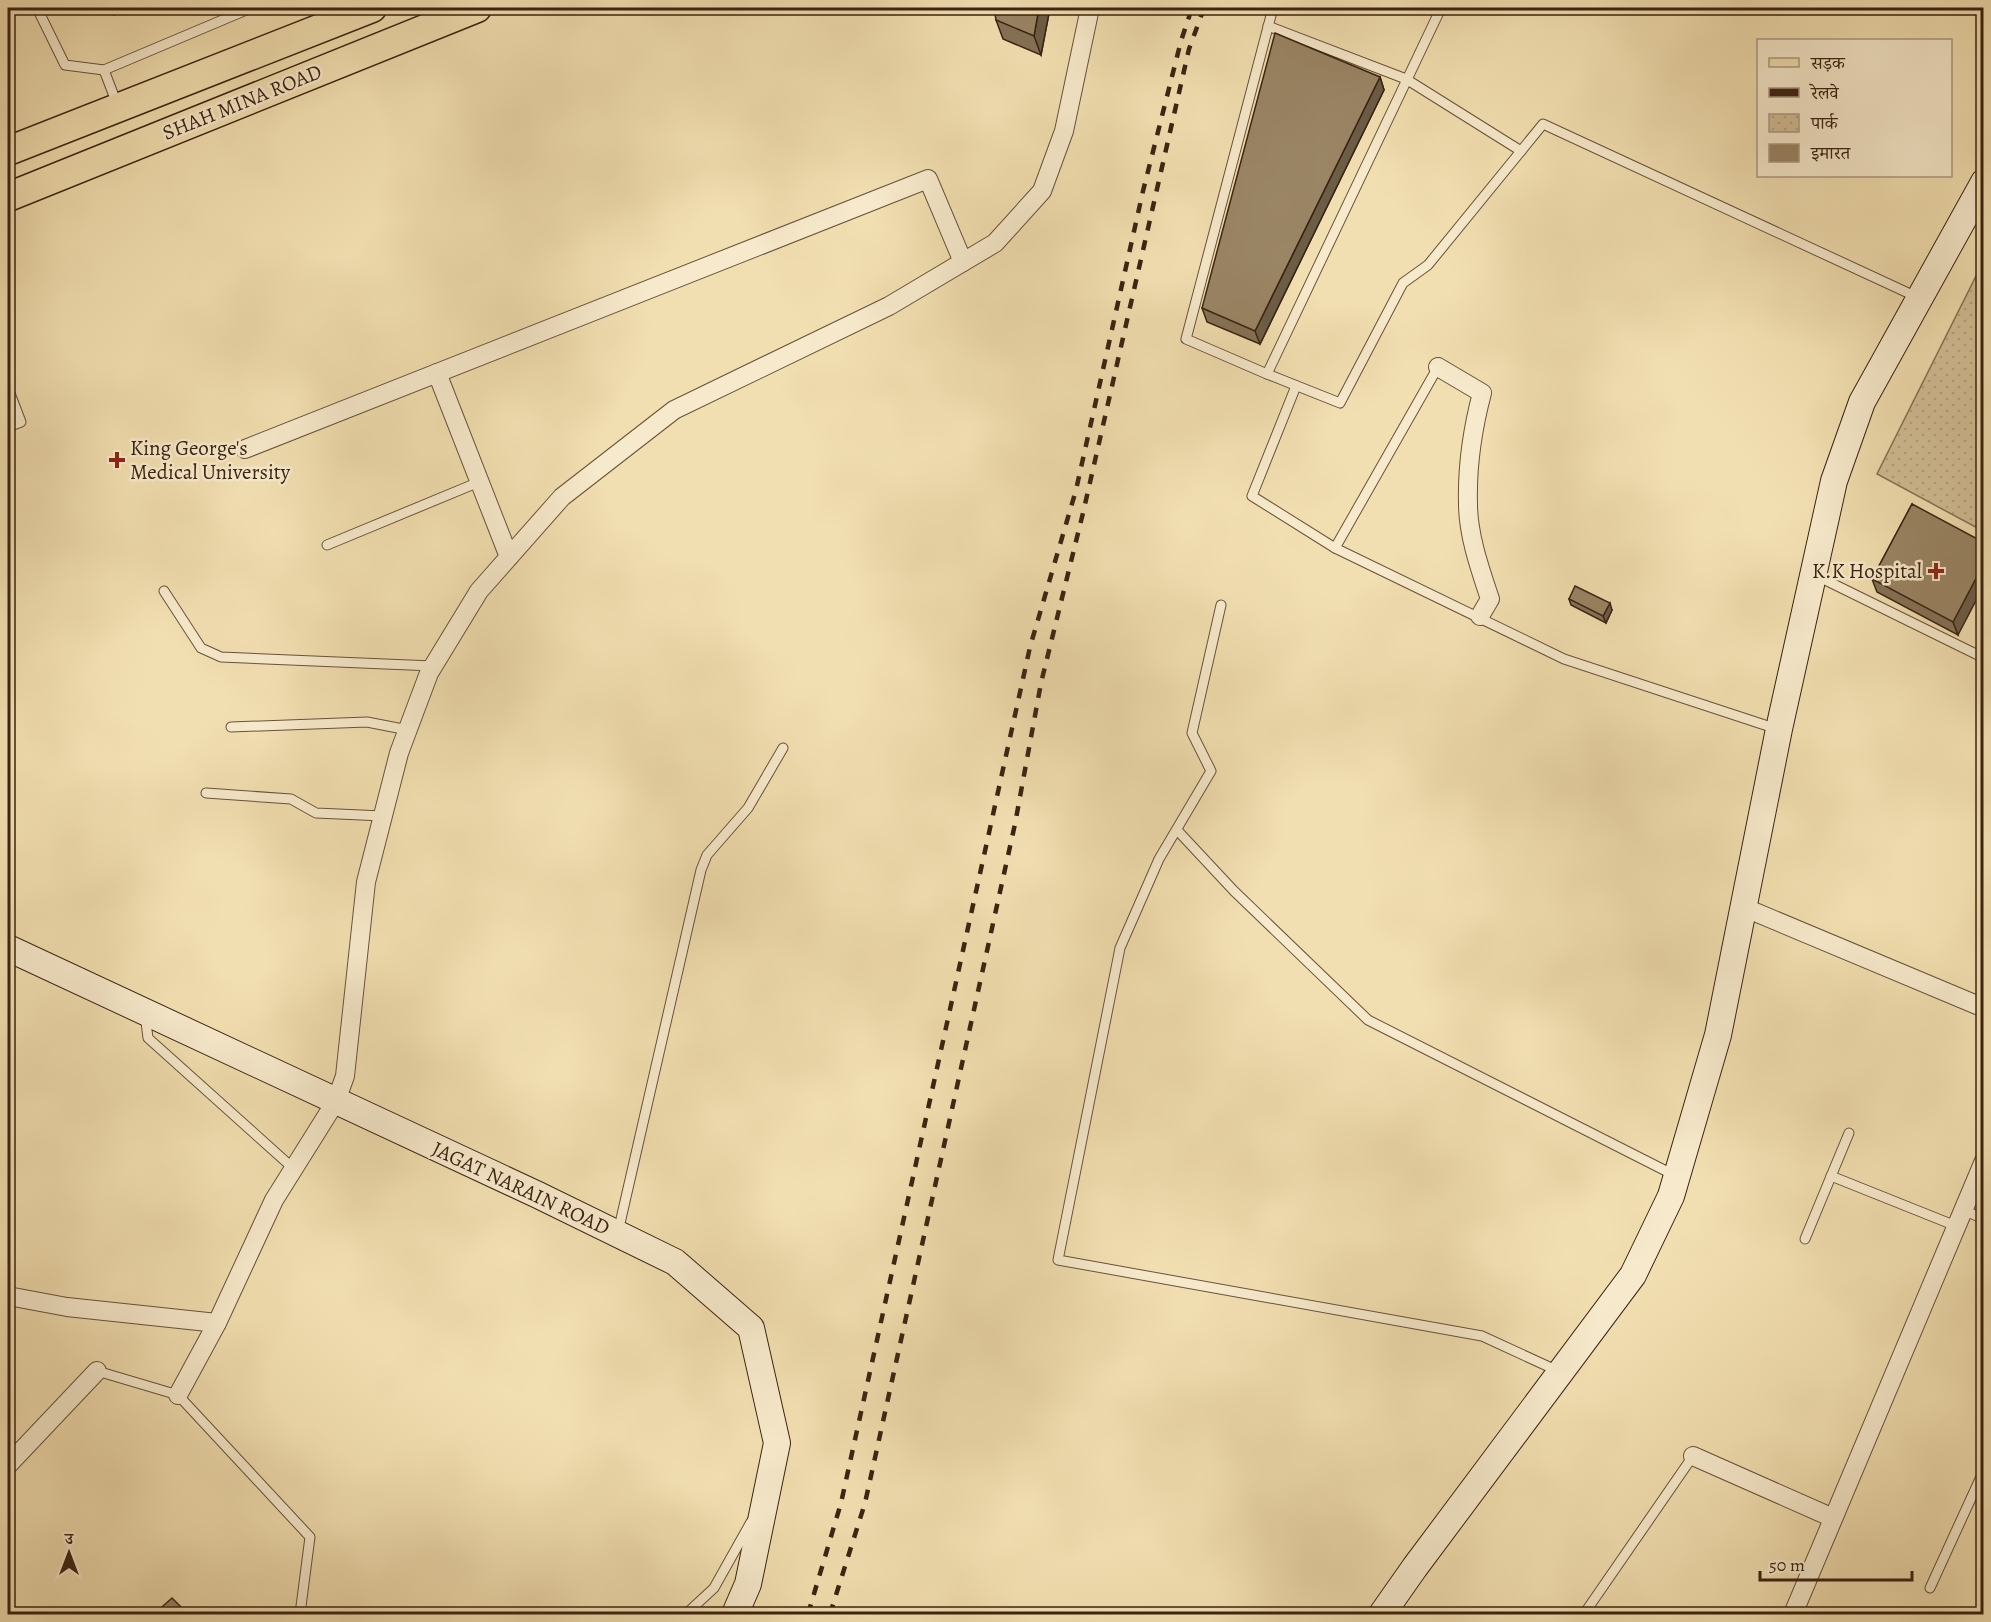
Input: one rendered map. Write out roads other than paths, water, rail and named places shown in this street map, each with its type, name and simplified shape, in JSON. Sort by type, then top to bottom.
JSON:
[{"type":"main road","name":"SHAH MINA ROAD","points":[[8,151],[372,8]]},
{"type":"main road","name":"SHAH MINA ROAD","points":[[8,197],[477,8]]},
{"type":"main road","points":[[174,86],[189,123]]},
{"type":"street","points":[[178,1395],[217,1323],[274,1200],[336,1101],[345,1076],[366,882],[399,753],[433,666],[478,591],[562,497],[674,410],[889,306],[996,243],[1042,190],[1064,131],[1090,8]]},
{"type":"street","points":[[245,449],[928,179],[963,262]]},
{"type":"street","points":[[1382,1614],[1633,1275],[1671,1196],[1718,1035],[1779,729],[1834,481],[1862,402],[1983,182]]},
{"type":"street","points":[[1438,367],[1482,393],[1474,424],[1467,505],[1477,562],[1490,599],[1480,616]]},
{"type":"street","points":[[437,373],[509,557]]},
{"type":"street","points":[[1743,907],[1983,1008]]},
{"type":"street","name":"JAGAT NARAIN ROAD","points":[[8,948],[675,1262],[751,1329],[777,1443],[748,1584],[735,1614]]},
{"type":"street","points":[[1793,1614],[1983,1161]]},
{"type":"street","points":[[8,1296],[67,1307],[217,1323]]},
{"type":"street","points":[[8,1465],[97,1371]]},
{"type":"street","points":[[1693,1456],[1833,1518]]},
{"type":"lane","points":[[37,8],[65,65],[104,70],[251,8]]},
{"type":"lane","points":[[1273,8],[1186,339],[1340,403],[1403,283],[1428,265],[1543,124],[1920,299]]},
{"type":"lane","points":[[1267,374],[1406,79],[1442,8]]},
{"type":"lane","points":[[1268,26],[1406,79],[1521,151]]},
{"type":"lane","points":[[104,70],[118,108]]},
{"type":"lane","points":[[1335,548],[1438,367]]},
{"type":"lane","points":[[1296,386],[1252,496],[1335,548],[1480,616],[1564,659],[1779,729]]},
{"type":"lane","points":[[8,388],[21,422],[8,427]]},
{"type":"lane","points":[[327,544],[479,482]]},
{"type":"lane","points":[[1813,574],[1983,658]]},
{"type":"lane","points":[[164,591],[201,648],[221,657],[433,666]]},
{"type":"lane","points":[[1221,605],[1192,733],[1211,771],[1159,859],[1120,948],[1058,1260],[1482,1336],[1560,1372]]},
{"type":"lane","points":[[231,727],[366,722],[408,730]]},
{"type":"lane","points":[[617,1234],[707,855],[748,808],[783,748]]},
{"type":"lane","points":[[206,794],[291,799],[316,813],[383,816]]},
{"type":"lane","points":[[1177,830],[1234,891],[1368,1020],[1677,1176]]},
{"type":"lane","points":[[145,1012],[148,1038],[294,1169]]},
{"type":"lane","points":[[1805,1239],[1849,1133]]},
{"type":"lane","points":[[1831,1176],[1960,1218],[1983,1219]]},
{"type":"lane","points":[[97,1371],[178,1395],[310,1537],[300,1614]]},
{"type":"lane","points":[[1584,1614],[1693,1456]]},
{"type":"lane","points":[[1930,1588],[1983,1470]]},
{"type":"lane","points":[[686,1614],[714,1588],[766,1494]]},
{"type":"railway","points":[[808,1614],[841,1503],[1030,647],[1076,490],[1143,191],[1181,41],[1192,8]]},
{"type":"railway","points":[[830,1614],[865,1503],[1015,824],[1041,683],[1083,513],[1189,49],[1204,8]]},
{"type":"place","name":"King George's Medical University","points":[[117,460]]},
{"type":"place","name":"K.K Hospital","points":[[1936,571]]}]
